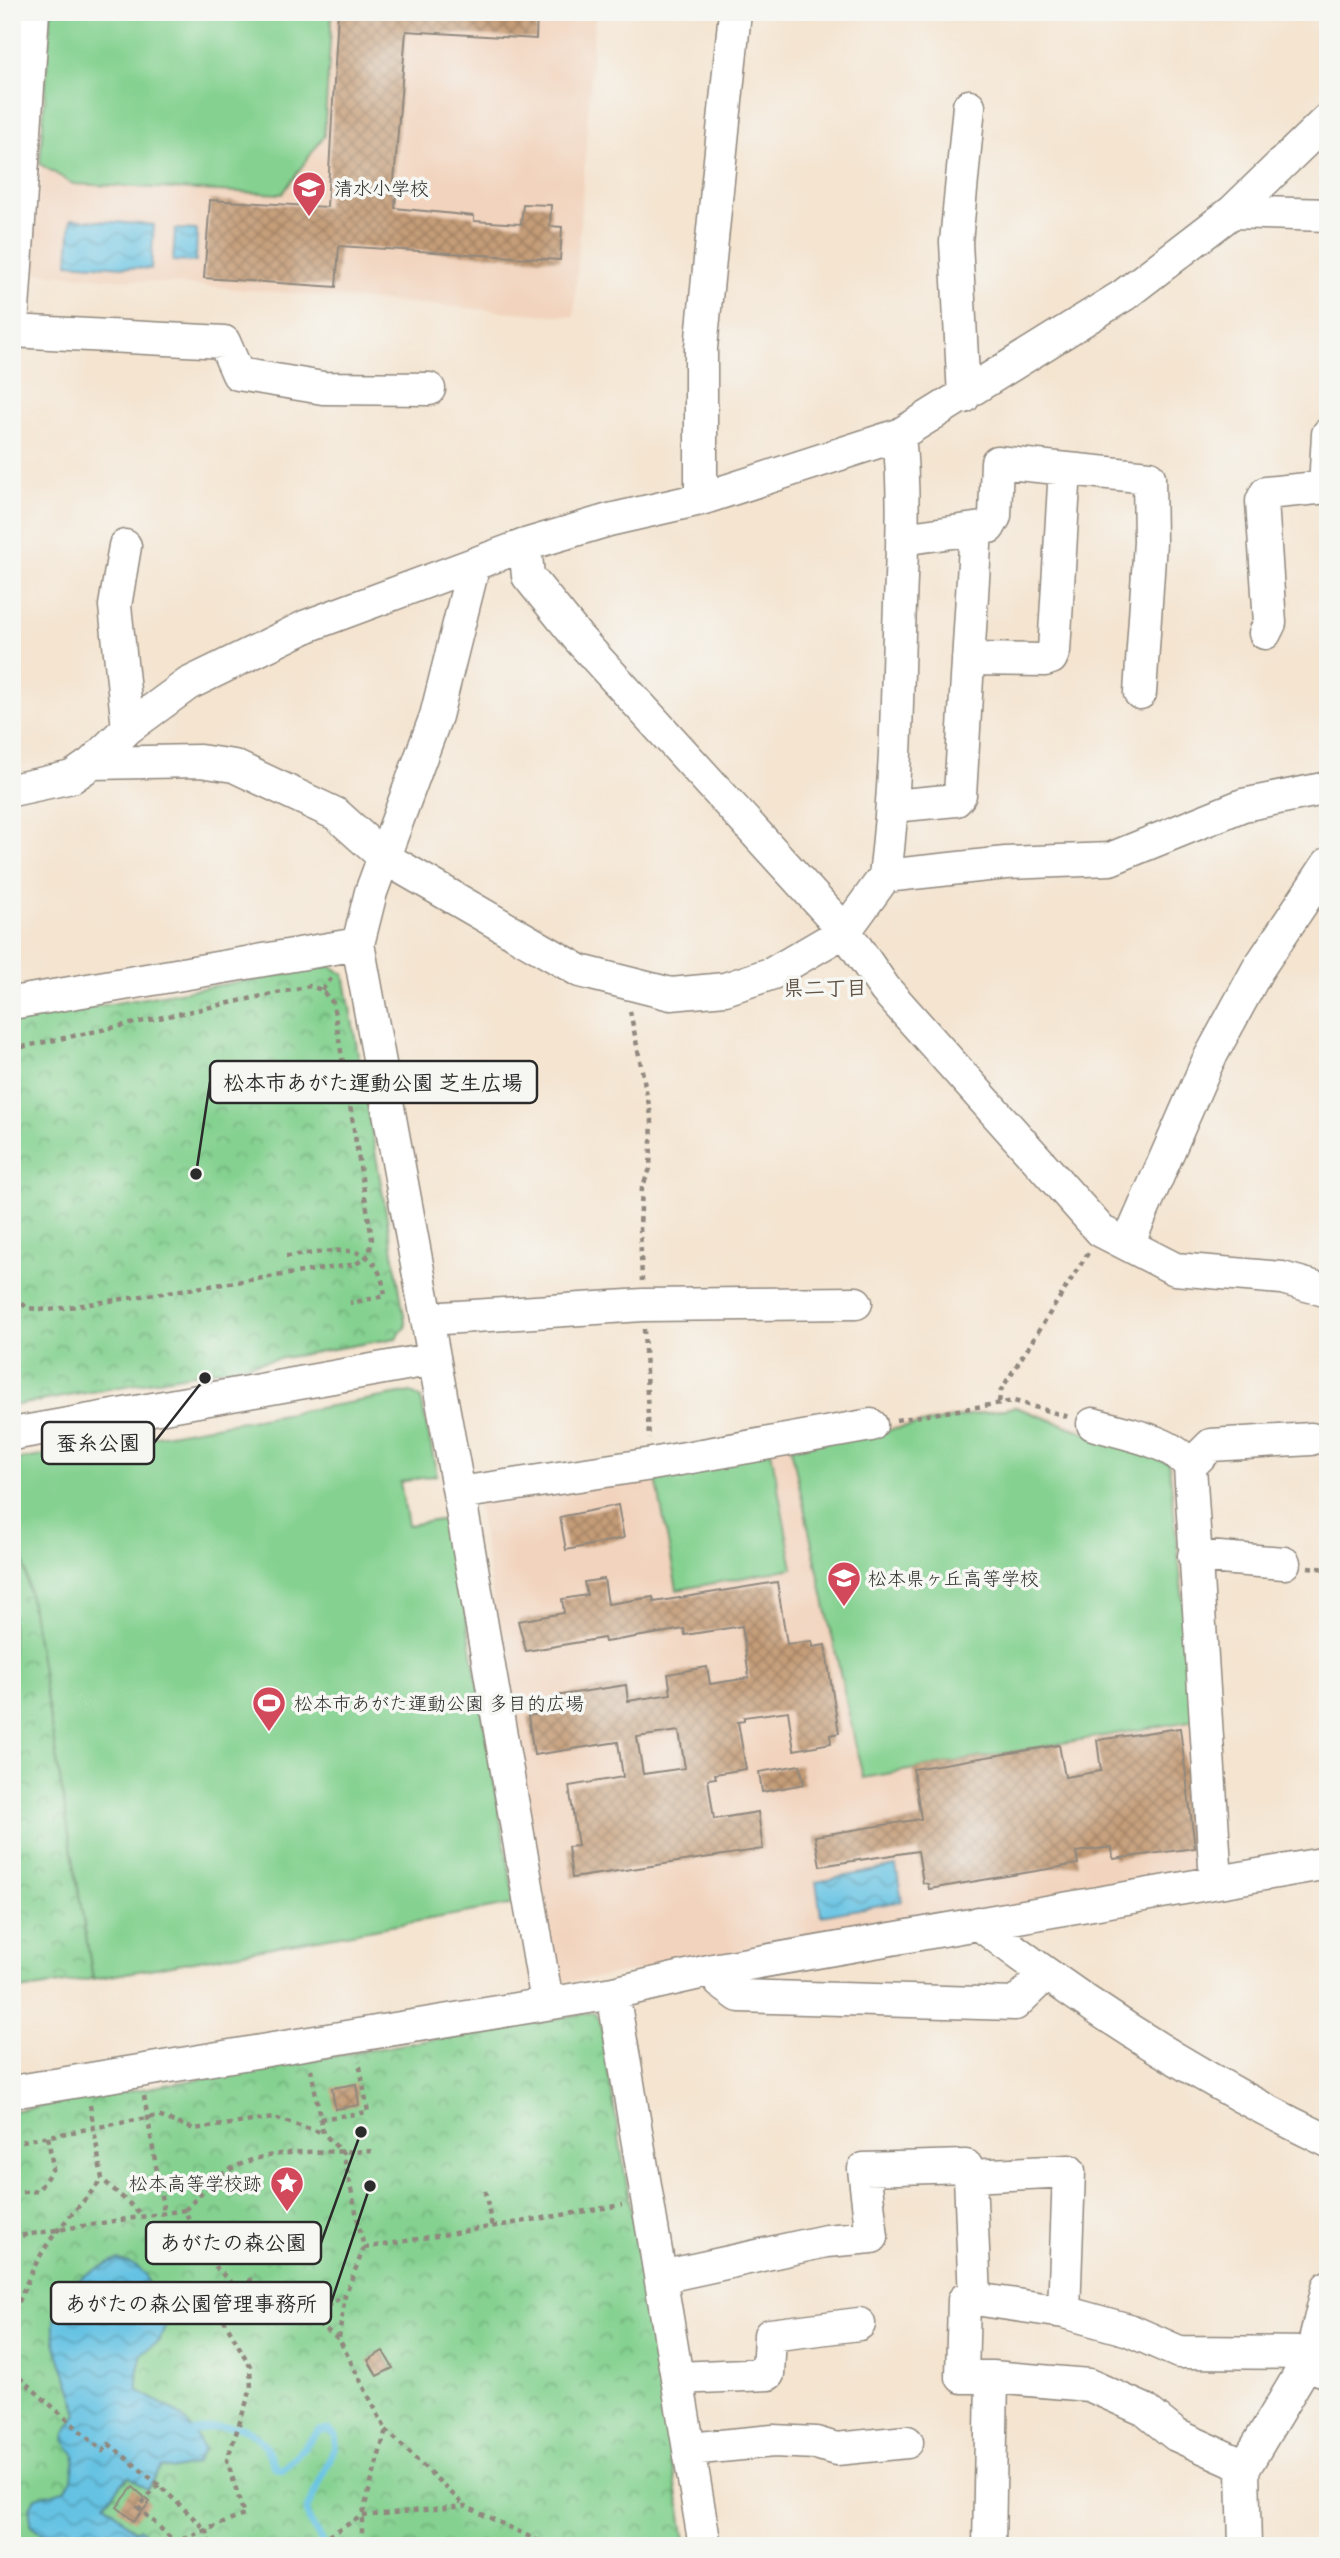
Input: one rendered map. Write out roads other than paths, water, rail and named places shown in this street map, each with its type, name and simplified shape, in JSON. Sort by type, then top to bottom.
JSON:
[{"type":"street","points":[[12,325],[33,12]]},
{"type":"street","points":[[701,499],[701,348],[735,12]]},
{"type":"street","points":[[964,397],[956,242],[969,106]]},
{"type":"street","points":[[12,790],[72,777],[92,763],[128,728],[188,684],[307,626],[525,545],[609,520],[701,499],[899,435],[1124,295],[1232,212],[1328,119]]},
{"type":"street","points":[[1232,212],[1328,215]]},
{"type":"street","points":[[12,331],[224,342],[237,374],[323,388],[429,389]]},
{"type":"street","points":[[92,763],[200,761],[234,766],[336,814],[385,858],[580,971],[671,994],[725,989],[773,973],[845,931],[885,876],[893,806],[904,480],[899,435]]},
{"type":"street","points":[[1265,633],[1270,623],[1262,501],[1266,493],[1326,487],[1328,435]]},
{"type":"street","points":[[902,539],[989,527],[995,516],[997,462],[1149,477],[1150,542],[1140,693]]},
{"type":"street","points":[[968,659],[1051,658],[1054,651],[1065,469]]},
{"type":"street","points":[[893,806],[956,800],[960,795],[976,529]]},
{"type":"street","points":[[525,545],[528,576],[579,639],[652,715],[777,860],[845,931],[885,989],[1115,1238],[1175,1269],[1282,1278],[1328,1291]]},
{"type":"street","points":[[125,546],[115,606],[128,728]]},
{"type":"street","points":[[474,564],[436,716],[362,921],[358,944],[428,1319],[547,2003]]},
{"type":"street","points":[[885,876],[1006,863],[1110,859],[1243,805],[1328,788]]},
{"type":"street","points":[[1115,1238],[1258,969],[1328,864]]},
{"type":"street","points":[[12,1003],[358,944]]},
{"type":"street","points":[[428,1319],[643,1305],[856,1303]]},
{"type":"street","points":[[12,1434],[434,1359]]},
{"type":"street","points":[[1093,1424],[1164,1447],[1183,1456],[1190,1466],[1216,1882]]},
{"type":"street","points":[[459,1493],[652,1464],[871,1425]]},
{"type":"street","points":[[1190,1466],[1211,1445],[1311,1439]]},
{"type":"street","points":[[1194,1556],[1284,1563]]},
{"type":"street","points":[[12,2092],[613,1993],[713,1970],[1328,1863]]},
{"type":"street","points":[[978,1923],[1045,1975],[1243,2101],[1328,2141]]},
{"type":"street","points":[[713,1970],[720,1982],[739,1996],[1015,2004],[1045,1975]]},
{"type":"street","points":[[613,1993],[705,2546]]},
{"type":"street","points":[[661,2277],[826,2241],[872,2237],[864,2169],[966,2166],[970,2176],[975,2299]]},
{"type":"street","points":[[970,2176],[1069,2171],[1064,2312]]},
{"type":"street","points":[[1245,2546],[1242,2470],[1315,2363],[1328,2287]]},
{"type":"street","points":[[1245,2466],[1176,2435],[1144,2410],[1089,2385],[992,2376],[962,2377],[964,2300],[975,2299],[1064,2312],[1129,2330],[1179,2353],[1315,2363]]},
{"type":"street","points":[[678,2378],[768,2374],[770,2335],[859,2324]]},
{"type":"street","points":[[989,2546],[992,2376]]},
{"type":"street","points":[[689,2449],[773,2441],[816,2443],[836,2449],[907,2442]]},
{"type":"water","points":[[71,219],[154,225],[151,269],[68,263]]},
{"type":"water","points":[[175,229],[197,230],[196,262],[173,261]]},
{"type":"water","points":[[896,1866],[902,1901],[821,1916],[816,1882]]},
{"type":"water","points":[[118,2260],[137,2267],[145,2274],[148,2284],[162,2293],[170,2313],[160,2340],[142,2353],[137,2374],[138,2391],[161,2403],[184,2420],[204,2450],[195,2464],[175,2469],[162,2467],[147,2489],[129,2476],[105,2503],[135,2531],[139,2528],[158,2546],[62,2546],[30,2525],[30,2508],[35,2498],[65,2490],[72,2479],[75,2455],[64,2440],[65,2433],[77,2414],[55,2341],[56,2311],[69,2288],[91,2272]]},
{"type":"waterway","points":[[195,2431],[223,2427],[245,2429],[254,2434],[268,2452],[275,2467],[282,2470],[319,2431],[328,2430],[336,2436],[335,2447],[307,2510],[310,2523],[325,2546]]},
{"type":"place","name":"清水小学校","points":[[309,218]]},
{"type":"place","name":"松本市あがた運動公園 芝生広場","points":[[196,1174]]},
{"type":"place","name":"蚕糸公園","points":[[205,1378]]},
{"type":"place","name":"松本県ヶ丘高等学校","points":[[844,1608]]},
{"type":"place","name":"松本市あがた運動公園 多目的広場","points":[[269,1733]]},
{"type":"place","name":"あがたの森公園","points":[[361,2132]]},
{"type":"place","name":"あがたの森公園管理事務所","points":[[370,2186]]},
{"type":"place","name":"松本高等学校跡","points":[[287,2213]]},
{"type":"district","name":"県二丁目","points":[[825,988]]}]
